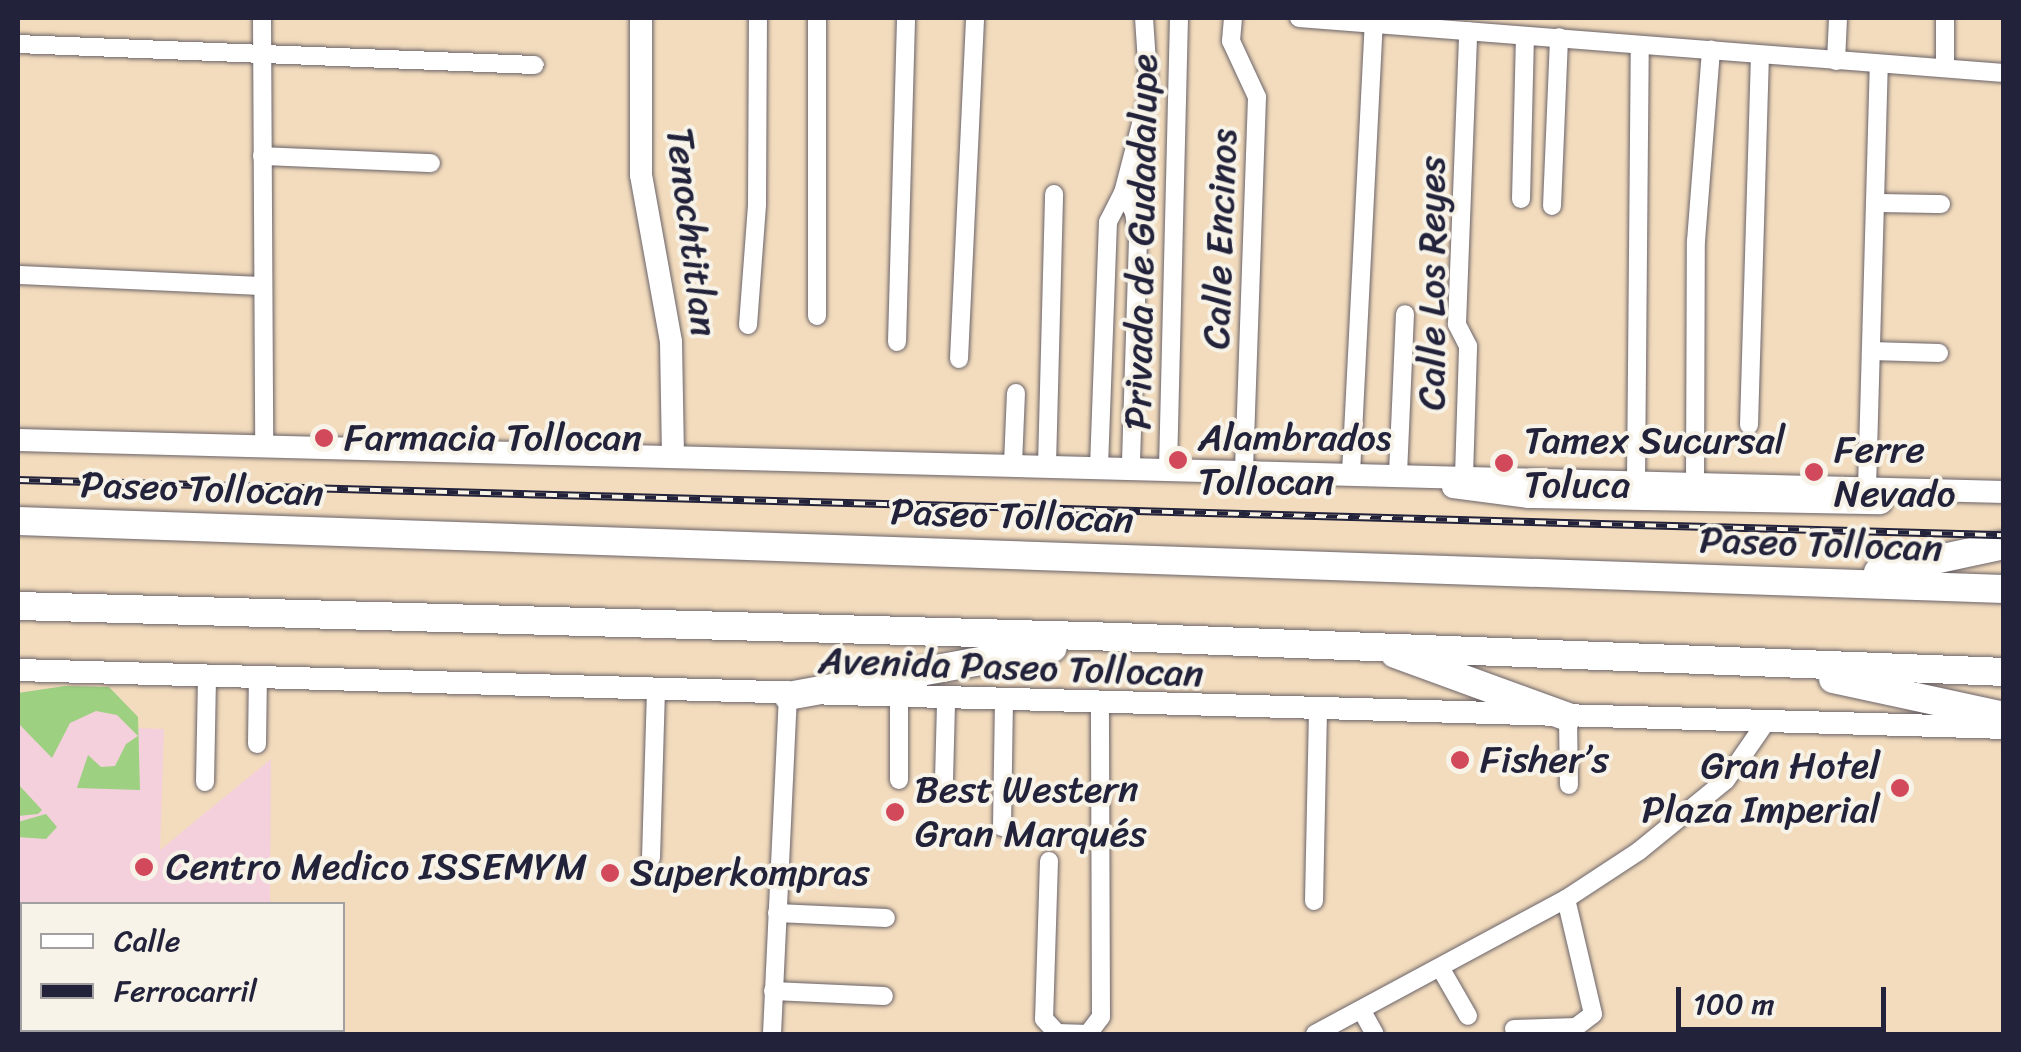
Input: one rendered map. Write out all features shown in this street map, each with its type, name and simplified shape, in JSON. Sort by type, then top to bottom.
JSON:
[{"type":"highway","name":"Paseo Tollocan","points":[[18,520],[2004,589]]},
{"type":"highway","points":[[1831,581],[2004,545]]},
{"type":"highway","points":[[18,606],[1119,637],[2004,672]]},
{"type":"highway","points":[[788,696],[868,677],[1119,637]]},
{"type":"highway","points":[[1375,646],[1568,717]]},
{"type":"highway","points":[[1703,660],[2004,716]]},
{"type":"main road","name":"Tenochtitlan","points":[[641,18],[642,175],[671,342],[673,456]]},
{"type":"main road","points":[[18,440],[2004,492]]},
{"type":"main road","points":[[1400,474],[1494,494],[2004,508]]},
{"type":"main road","name":"Avenida Paseo Tollocan","points":[[18,670],[788,696],[2004,728]]},
{"type":"street","points":[[262,18],[264,446]]},
{"type":"street","points":[[748,325],[757,204],[758,18]]},
{"type":"street","points":[[817,18],[817,316]]},
{"type":"street","points":[[897,342],[906,18]]},
{"type":"street","points":[[959,359],[975,18]]},
{"type":"street","points":[[1099,466],[1108,222],[1123,193],[1150,86],[1144,18]]},
{"type":"street","name":"Privada de Gudadalupe","points":[[1168,468],[1179,18]]},
{"type":"street","name":"Calle Encinos","points":[[1233,18],[1231,41],[1257,97],[1244,470]]},
{"type":"street","points":[[1299,18],[1542,32],[1760,55],[2004,72]]},
{"type":"street","points":[[1836,60],[1838,18]]},
{"type":"street","points":[[1945,68],[1946,18]]},
{"type":"street","points":[[1351,473],[1374,24]]},
{"type":"street","name":"Calle Los Reyes","points":[[1456,26],[1457,324],[1468,346],[1464,476]]},
{"type":"street","points":[[1521,199],[1542,32]]},
{"type":"street","points":[[1542,32],[1552,206]]},
{"type":"street","points":[[18,44],[535,65]]},
{"type":"street","points":[[1636,480],[1640,44]]},
{"type":"street","points":[[1695,482],[1696,241],[1711,50]]},
{"type":"street","points":[[1749,426],[1760,55]]},
{"type":"street","points":[[1867,488],[1879,64]]},
{"type":"street","points":[[262,156],[431,163]]},
{"type":"street","points":[[1123,193],[1134,212],[1138,239],[1132,468]]},
{"type":"street","points":[[1047,465],[1054,194]]},
{"type":"street","points":[[1875,204],[1941,204]]},
{"type":"street","points":[[18,275],[263,286]]},
{"type":"street","points":[[1400,474],[1404,314]]},
{"type":"street","points":[[1871,350],[1940,353]]},
{"type":"street","points":[[1013,464],[1016,393]]},
{"type":"street","points":[[205,782],[207,675]]},
{"type":"street","points":[[257,744],[258,676]]},
{"type":"street","points":[[651,858],[656,690]]},
{"type":"street","points":[[772,1034],[788,696]]},
{"type":"street","points":[[898,780],[899,699]]},
{"type":"street","points":[[944,780],[946,700]]},
{"type":"street","points":[[1002,828],[1004,702]]},
{"type":"street","points":[[1049,860],[1044,1019],[1057,1033],[1088,1034],[1101,1018],[1100,704]]},
{"type":"street","points":[[1314,901],[1318,710]]},
{"type":"street","points":[[1568,717],[1569,785]]},
{"type":"street","points":[[1315,1034],[1566,900],[1710,795],[1766,722]]},
{"type":"street","points":[[1514,1029],[1588,1022],[1594,1006],[1566,900]]},
{"type":"street","points":[[777,913],[886,918]]},
{"type":"street","points":[[1442,968],[1468,1016]]},
{"type":"street","points":[[773,991],[884,996]]},
{"type":"street","points":[[1362,1011],[1375,1034]]},
{"type":"shaded area","name":"Centro Medico ISSEMYM","points":[[65,686],[109,687],[138,717],[135,728],[164,729],[160,850],[271,759],[270,902],[20,902],[20,1032],[186,1034],[18,1034],[18,693]]},
{"type":"green space","points":[[65,686],[109,687],[138,717],[140,790],[77,788],[88,755],[101,767],[115,766],[126,744],[138,736],[117,715],[96,711],[70,723],[52,758],[18,723],[18,693]]},
{"type":"green space","points":[[18,784],[42,810],[38,814],[18,816]]},
{"type":"green space","points":[[46,814],[57,827],[46,839],[18,837],[18,822]]},
{"type":"railway","points":[[18,480],[2004,535]]},
{"type":"place","name":"Farmacia Tollocan","points":[[324,438]]},
{"type":"place","name":"Alambrados Tollocan","points":[[1178,460]]},
{"type":"place","name":"Tamex Sucursal Toluca","points":[[1504,463]]},
{"type":"place","name":"Ferre Nevado","points":[[1814,472]]},
{"type":"place","name":"Fisher’s","points":[[1460,760]]},
{"type":"place","name":"Gran Hotel Plaza Imperial","points":[[1900,788]]},
{"type":"place","name":"Best Western Gran Marqués","points":[[895,812]]},
{"type":"place","name":"Centro Medico ISSEMYM","points":[[144,867]]},
{"type":"place","name":"Superkompras","points":[[610,873]]}]
